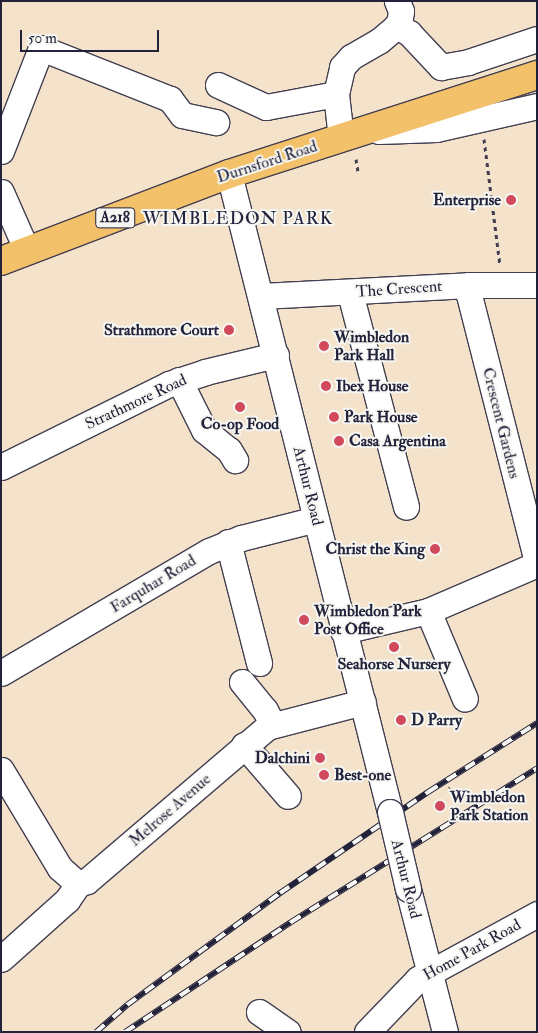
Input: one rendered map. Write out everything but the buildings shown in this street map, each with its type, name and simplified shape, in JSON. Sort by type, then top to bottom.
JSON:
[{"type":"main road","name":"Durnsford Road","points":[[1,261],[229,174],[354,143],[537,75]]},
{"type":"street","points":[[397,1],[401,11],[396,26],[380,40],[351,57],[342,67],[336,94],[354,143],[436,129],[537,106]]},
{"type":"street","points":[[396,26],[409,33],[441,66],[468,62],[537,39]]},
{"type":"street","points":[[1,151],[41,48],[170,99],[182,115],[216,122]]},
{"type":"street","points":[[218,85],[266,107],[336,94]]},
{"type":"street","name":"Arthur Road","points":[[229,174],[276,354],[343,631],[363,702],[444,1032]]},
{"type":"street","points":[[1,192],[27,251]]},
{"type":"street","name":"The Crescent","points":[[261,296],[350,293],[470,285],[537,285]]},
{"type":"street","name":"Crescent Gardens","points":[[470,285],[469,295],[537,563]]},
{"type":"street","points":[[350,293],[406,507]]},
{"type":"street","name":"Strathmore Road","points":[[1,467],[179,380],[214,378],[276,354]]},
{"type":"street","points":[[179,380],[204,430],[229,450],[235,460]]},
{"type":"street","name":"Farquhar Road","points":[[1,673],[228,542],[316,519]]},
{"type":"street","points":[[228,542],[259,663]]},
{"type":"street","points":[[343,631],[428,611],[537,563]]},
{"type":"street","points":[[428,611],[465,699]]},
{"type":"street","points":[[242,682],[265,710],[273,725]]},
{"type":"street","name":"Melrose Avenue","points":[[1,958],[67,900],[78,884],[87,881],[244,745],[268,727],[363,702]]},
{"type":"street","points":[[244,745],[288,796]]},
{"type":"street","points":[[1,770],[60,868],[78,884]]},
{"type":"street","name":"Home Park Road","points":[[367,1032],[411,986],[430,972],[537,914]]},
{"type":"street","points":[[259,1012],[288,1032]]},
{"type":"path","points":[[483,131],[500,267]]},
{"type":"path","points":[[354,143],[358,172]]},
{"type":"path","points":[[462,792],[467,788]]},
{"type":"railway","points":[[96,1032],[127,1005],[280,893],[428,792],[537,723]]},
{"type":"railway","points":[[125,1032],[291,922],[537,768]]},
{"type":"place","name":"Enterprise","points":[[511,200]]},
{"type":"place","name":"Strathmore Court","points":[[229,330]]},
{"type":"place","name":"Wimbledon Park Hall","points":[[324,346]]},
{"type":"place","name":"Ibex House","points":[[326,386]]},
{"type":"place","name":"Co-op Food","points":[[240,407]]},
{"type":"place","name":"Park House","points":[[334,417]]},
{"type":"place","name":"Casa Argentina","points":[[339,441]]},
{"type":"place","name":"Christ the King","points":[[435,549]]},
{"type":"place","name":"Wimbledon Park Post Office","points":[[304,620]]},
{"type":"place","name":"Seahorse Nursery","points":[[394,647]]},
{"type":"place","name":"D Parry","points":[[401,720]]},
{"type":"place","name":"Dalchini","points":[[320,758]]},
{"type":"place","name":"Best-one","points":[[324,775]]},
{"type":"place","name":"Wimbledon Park Station","points":[[440,806]]},
{"type":"district","name":"WIMBLEDON PARK","points":[[238,219]]}]
